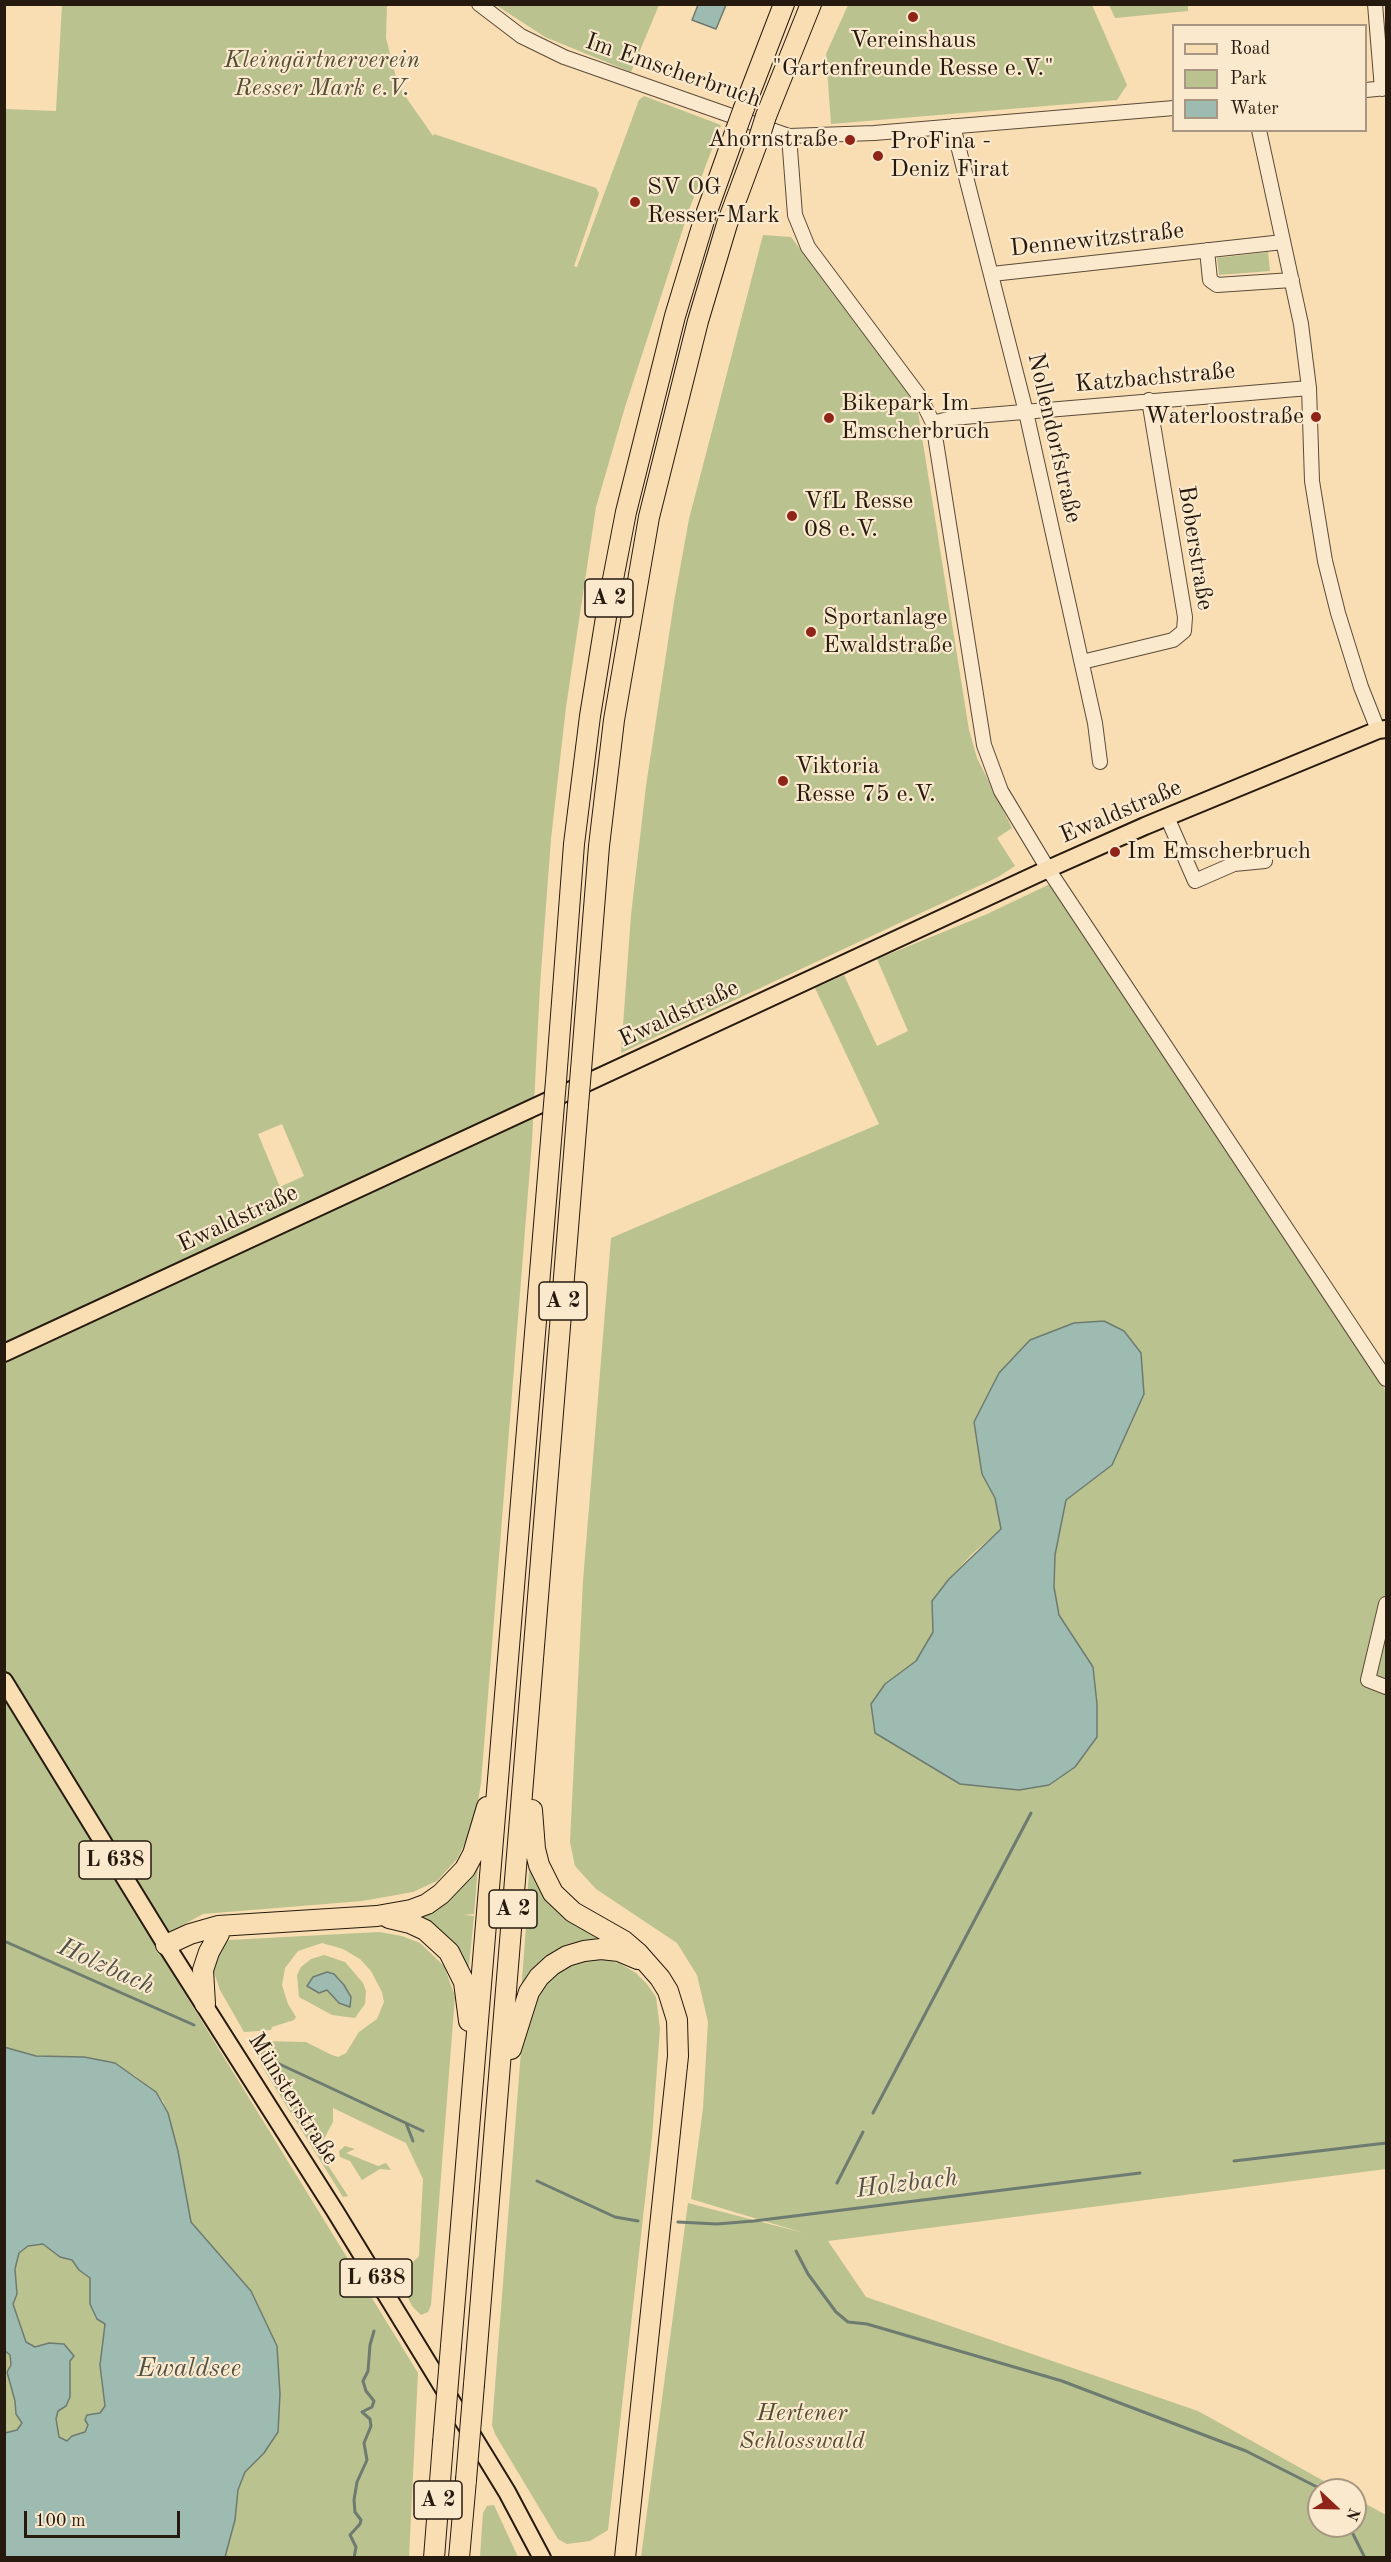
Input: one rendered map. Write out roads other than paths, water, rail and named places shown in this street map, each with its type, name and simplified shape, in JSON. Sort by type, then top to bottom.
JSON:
[{"type":"highway","name":"A 2","points":[[434,2558],[502,1749],[574,844],[590,716],[626,512],[675,316],[705,217],[784,4]]},
{"type":"highway","name":"A 2","points":[[459,2558],[600,835],[614,720],[647,528],[698,321],[728,224],[766,116],[810,4]]},
{"type":"highway","points":[[529,1717],[534,1849],[545,1879],[554,1893],[573,1912],[624,1941],[651,1966],[664,1984],[674,2005],[677,2020],[678,2056],[625,2558]]},
{"type":"highway","points":[[169,1950],[190,1934],[218,1926],[377,1916],[411,1911],[427,1904],[441,1894],[465,1869],[479,1838],[502,1749]]},
{"type":"highway","points":[[377,1916],[410,1923],[425,1930],[450,1952],[458,1966],[467,1998],[474,2071]]},
{"type":"highway","points":[[169,1950],[260,1924]]},
{"type":"highway","points":[[205,2004],[203,1978],[205,1961],[219,1934]]},
{"type":"highway","points":[[498,2101],[522,2008],[539,1977],[552,1965],[567,1956],[602,1949],[619,1951],[651,1966]]},
{"type":"main road","name":"Ewaldstraße","points":[[4,1353],[1048,869],[1167,817],[1384,728]]},
{"type":"main road","name":"Münsterstraße","points":[[4,1681],[495,2472],[539,2551]]},
{"type":"street","name":"Im Emscherbruch","points":[[479,4],[521,36],[564,57],[789,136]]},
{"type":"street","points":[[1367,90],[1384,88],[1376,4]]},
{"type":"street","points":[[1172,108],[953,126],[789,136],[795,215],[808,247],[920,398],[933,423],[984,745],[1001,791],[1048,869],[1386,1379]]},
{"type":"street","name":"Nollendorfstraße","points":[[953,126],[1026,412],[1095,723],[1100,762]]},
{"type":"street","points":[[1259,132],[1301,324],[1309,388],[1312,481],[1325,561],[1361,687],[1384,728]]},
{"type":"street","name":"Dennewitzstraße","points":[[992,274],[1283,242]]},
{"type":"street","name":"Dennewitzstraße","points":[[1207,250],[1210,279],[1217,285],[1292,280]]},
{"type":"street","name":"Katzbachstraße","points":[[933,423],[952,418],[1309,388]]},
{"type":"street","name":"Boberstraße","points":[[1082,662],[1173,640],[1184,631],[1185,617],[1149,400]]},
{"type":"street","points":[[1167,817],[1195,881],[1234,864],[1265,861]]},
{"type":"street","points":[[1386,1604],[1368,1680],[1386,1687]]},
{"type":"water","points":[[698,5],[726,5],[716,29],[692,20]]},
{"type":"water","points":[[1104,1321],[1124,1331],[1141,1353],[1144,1394],[1112,1465],[1066,1500],[1055,1555],[1054,1587],[1059,1615],[1093,1667],[1097,1704],[1097,1737],[1075,1767],[1049,1785],[1019,1790],[960,1784],[875,1733],[871,1704],[885,1684],[916,1661],[933,1632],[932,1601],[949,1579],[1001,1529],[995,1498],[982,1474],[974,1422],[999,1373],[1030,1340],[1074,1323]]},
{"type":"water","points":[[327,1972],[334,1974],[344,1985],[351,1997],[350,2007],[339,2003],[327,1990],[319,1993],[307,1986],[313,1977]]},
{"type":"water","name":"Ewaldsee","points":[[4,2047],[36,2056],[84,2057],[115,2063],[156,2092],[168,2113],[178,2151],[191,2222],[251,2291],[277,2346],[280,2394],[278,2432],[264,2453],[245,2472],[238,2490],[235,2520],[225,2557],[5,2557],[5,2433],[17,2430],[22,2423],[16,2414],[7,2372],[11,2365],[10,2355],[4,2350]],"holes":[[[43,2244],[60,2257],[72,2260],[79,2270],[90,2278],[90,2304],[97,2319],[105,2324],[100,2365],[105,2406],[100,2413],[87,2415],[85,2420],[88,2425],[85,2432],[72,2436],[67,2441],[59,2437],[56,2419],[58,2411],[66,2406],[70,2397],[70,2361],[74,2356],[64,2344],[49,2343],[35,2347],[26,2342],[13,2304],[17,2294],[15,2269],[19,2253],[28,2246]]]},
{"type":"waterway","points":[[873,2113],[1031,1813]]},
{"type":"waterway","name":"Holzbach","points":[[4,1941],[194,2025]]},
{"type":"waterway","name":"Holzbach","points":[[260,2055],[423,2131]]},
{"type":"waterway","points":[[406,2123],[413,2141]]},
{"type":"waterway","points":[[837,2183],[863,2132]]},
{"type":"waterway","name":"Holzbach","points":[[1234,2161],[1386,2143]]},
{"type":"waterway","name":"Holzbach","points":[[678,2222],[717,2224],[754,2221],[1140,2173]]},
{"type":"waterway","name":"Holzbach","points":[[537,2181],[615,2217],[638,2221]]},
{"type":"waterway","points":[[796,2251],[808,2274],[836,2312],[848,2322],[867,2324],[1062,2381],[1246,2451],[1307,2482]]},
{"type":"waterway","points":[[354,2558],[356,2547],[350,2535],[361,2520],[355,2512],[354,2500],[357,2482],[367,2460],[364,2443],[371,2426],[370,2419],[362,2412],[372,2407],[374,2401],[366,2391],[363,2381],[368,2371],[370,2345],[374,2331]]},
{"type":"waterway","points":[[1355,2538],[1365,2558]]},
{"type":"place","name":"Vereinshaus \"Gartenfreunde Resse e.V.\"","points":[[913,17]]},
{"type":"place","name":"Ahornstraße","points":[[850,140]]},
{"type":"place","name":"ProFina - Deniz Firat","points":[[878,156]]},
{"type":"place","name":"SV OG Resser-Mark","points":[[635,202]]},
{"type":"place","name":"Waterloostraße","points":[[1316,417]]},
{"type":"place","name":"Bikepark Im Emscherbruch","points":[[829,418]]},
{"type":"place","name":"VfL Resse 08 e.V.","points":[[792,516]]},
{"type":"place","name":"Sportanlage Ewaldstraße","points":[[811,632]]},
{"type":"place","name":"Viktoria Resse 75 e.V.","points":[[783,781]]},
{"type":"place","name":"Im Emscherbruch","points":[[1115,852]]},
{"type":"park label","name":"Kleingärtnerverein Resser Mark e.V.","points":[[322,75]]},
{"type":"park label","name":"Hertener Schlosswald","points":[[802,2428]]}]
